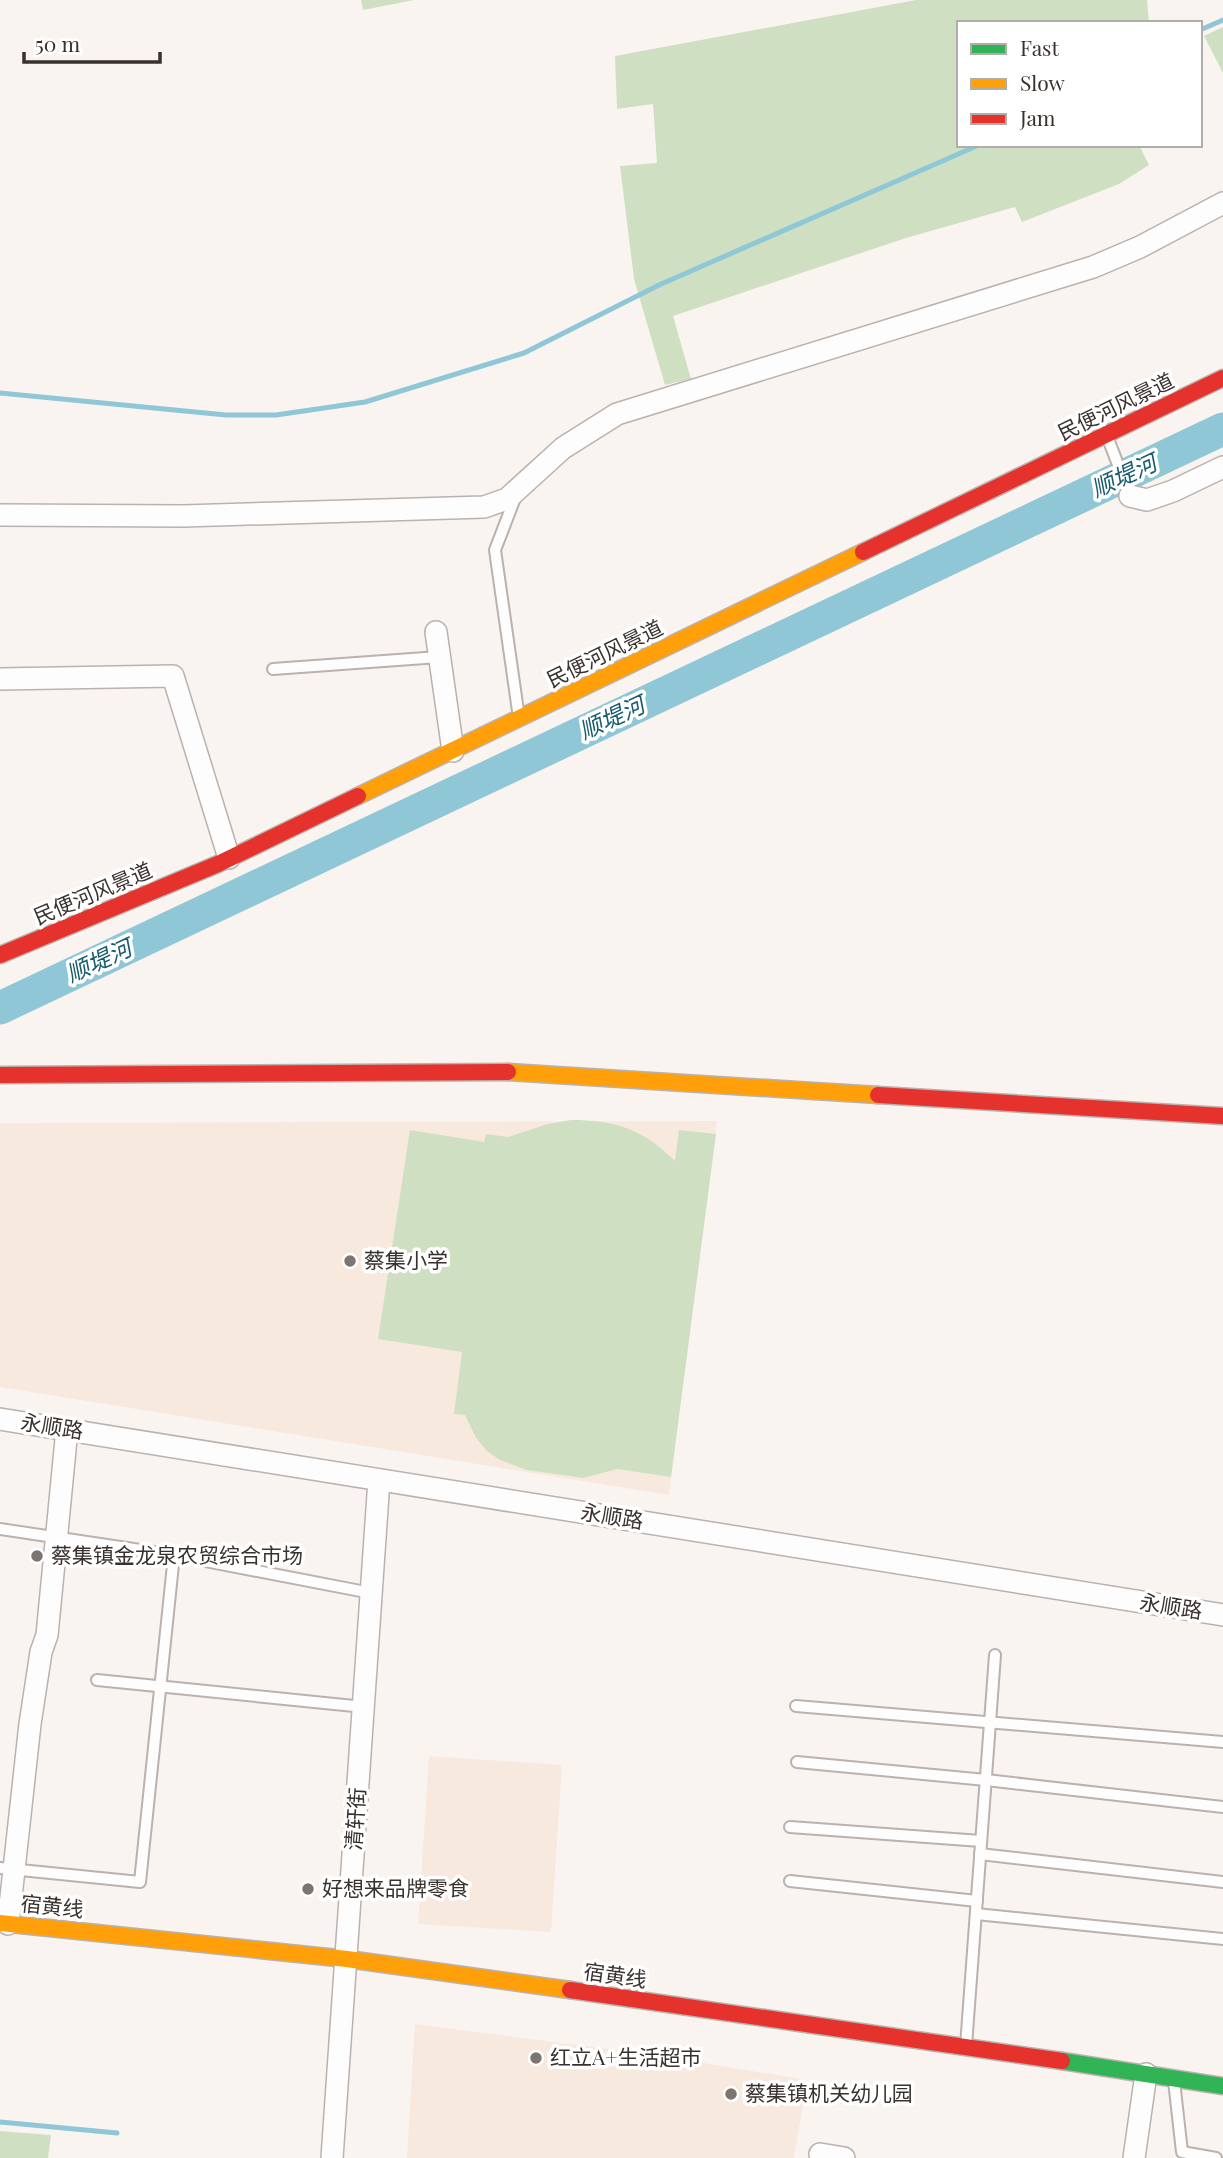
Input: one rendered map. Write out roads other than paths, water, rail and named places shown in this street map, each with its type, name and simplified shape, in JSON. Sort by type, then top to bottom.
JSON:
[{"type":"street","points":[[0,515],[183,516],[484,507],[507,499],[564,448],[617,414],[1093,267],[1140,247],[1223,204]]},
{"type":"street","name":"民便河风景道","points":[[0,955],[229,858],[1107,436],[1223,377]]},
{"type":"street","points":[[1130,496],[1147,499],[1173,491],[1223,467]]},
{"type":"street","points":[[436,632],[453,751]]},
{"type":"street","points":[[0,679],[173,676],[229,858]]},
{"type":"street","points":[[0,1075],[502,1072],[1223,1116]]},
{"type":"street","name":"永顺路","points":[[0,1419],[1223,1615]]},
{"type":"street","points":[[4,1924],[7,1868],[41,1652],[47,1635],[67,1429]]},
{"type":"street","name":"清轩街","points":[[332,2158],[379,1480]]},
{"type":"street","name":"宿黄线","points":[[4,1924],[347,1959],[966,2046],[1223,2086]]},
{"type":"street","points":[[1134,2158],[1146,2074]]},
{"type":"street","points":[[820,2154],[844,2158]]},
{"type":"lane","points":[[1107,436],[1130,496]]},
{"type":"lane","points":[[518,488],[495,550],[519,719]]},
{"type":"lane","points":[[273,669],[439,657]]},
{"type":"lane","points":[[0,1529],[174,1555],[371,1593]]},
{"type":"lane","points":[[7,1868],[139,1881],[174,1555]]},
{"type":"lane","points":[[966,2046],[995,1655]]},
{"type":"lane","points":[[97,1680],[364,1707]]},
{"type":"lane","points":[[796,1706],[1223,1742]]},
{"type":"lane","points":[[797,1762],[1223,1807]]},
{"type":"lane","points":[[790,1827],[981,1842]]},
{"type":"lane","points":[[980,1854],[1223,1882]]},
{"type":"lane","points":[[790,1881],[977,1901]]},
{"type":"lane","points":[[976,1914],[1223,1939]]},
{"type":"lane","points":[[1174,2078],[1182,2152],[1216,2158]]},
{"type":"waterway","points":[[1202,29],[1223,20]]},
{"type":"waterway","points":[[0,393],[226,415],[276,415],[365,402],[524,353],[659,285],[974,147]]},
{"type":"waterway","name":"顺堤河","points":[[0,1008],[1223,429]]},
{"type":"waterway","points":[[0,2122],[117,2133]]},
{"type":"place","name":"蔡集小学","points":[[350,1261]]},
{"type":"place","name":"蔡集镇金龙泉农贸综合市场","points":[[37,1556]]},
{"type":"place","name":"好想来品牌零食","points":[[308,1889]]},
{"type":"place","name":"红立A+生活超市","points":[[536,2058]]},
{"type":"place","name":"蔡集镇机关幼儿园","points":[[731,2094]]}]
